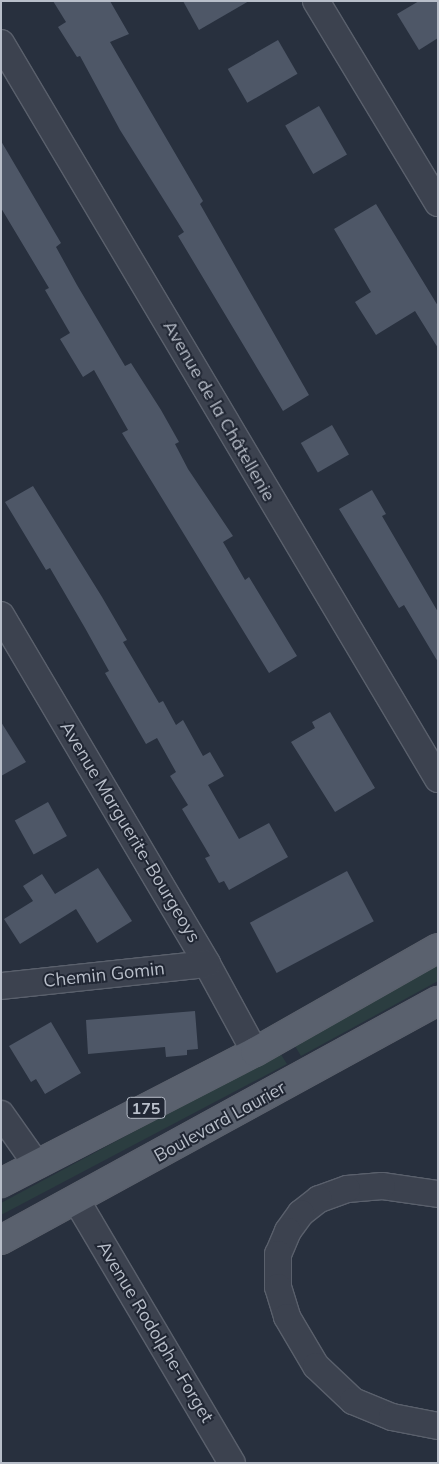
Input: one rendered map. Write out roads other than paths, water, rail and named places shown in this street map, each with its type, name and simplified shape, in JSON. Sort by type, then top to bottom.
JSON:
[{"type":"main road","name":"175","points":[[1,1183],[255,1052],[438,948]]},
{"type":"main road","name":"Boulevard Laurier","points":[[1,1240],[77,1202],[438,1001]]},
{"type":"street","points":[[316,1],[438,203]]},
{"type":"street","name":"Avenue de la Châtellenie","points":[[1,44],[438,779]]},
{"type":"street","name":"Avenue Marguerite-Bourgeoys","points":[[1,615],[207,964],[255,1052]]},
{"type":"street","name":"Chemin Gomin","points":[[1,986],[207,964]]},
{"type":"street","points":[[1,1114],[37,1165]]},
{"type":"street","points":[[438,1194],[382,1186],[347,1189],[319,1199],[301,1213],[288,1231],[278,1254],[278,1287],[287,1317],[316,1366],[353,1401],[392,1417],[438,1426]]},
{"type":"street","name":"Avenue Rodolphe-Forget","points":[[77,1202],[232,1463]]}]
